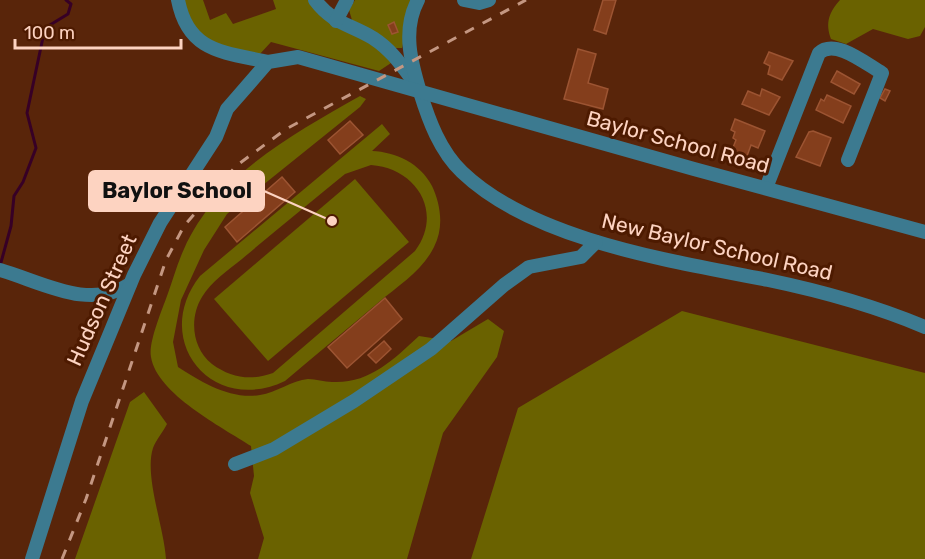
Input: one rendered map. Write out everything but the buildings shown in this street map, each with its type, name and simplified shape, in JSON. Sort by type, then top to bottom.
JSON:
[{"type":"street","points":[[178,0],[188,29],[202,44],[230,54],[268,62],[298,57],[420,90]]},
{"type":"street","points":[[315,0],[336,21],[372,38],[395,55],[420,90]]},
{"type":"street","points":[[336,21],[347,0]]},
{"type":"street","points":[[418,0],[411,13],[409,45],[411,62],[420,90]]},
{"type":"street","points":[[464,0],[479,3],[489,0]]},
{"type":"street","points":[[766,188],[819,54],[827,48],[842,50],[882,73],[848,160]]},
{"type":"street","name":"Hudson Street","points":[[32,559],[78,410],[130,284],[160,223],[216,136],[227,109],[268,62]]},
{"type":"street","name":"Baylor School Road","points":[[420,90],[485,111],[925,232]]},
{"type":"street","name":"New Baylor School Road","points":[[420,90],[438,139],[462,172],[490,194],[541,220],[596,242],[690,267],[769,280],[852,300],[925,327]]},
{"type":"street","points":[[235,464],[274,449],[412,362],[529,267],[581,257],[596,242]]},
{"type":"street","points":[[2,270],[72,294],[97,297],[121,290],[130,284]]},
{"type":"shaded area","points":[[182,0],[203,0],[210,20],[226,13],[233,24],[276,9],[273,0],[311,0],[394,61],[379,71],[271,42],[259,55],[238,51],[199,37]]},
{"type":"shaded area","points":[[355,0],[413,0],[402,48],[393,48],[352,20],[349,10]]},
{"type":"shaded area","points":[[840,0],[925,0],[925,27],[920,36],[908,39],[873,29],[846,44],[831,39],[828,28],[831,13]]},
{"type":"shaded area","points":[[360,96],[366,99],[360,107],[227,214],[204,250],[181,300],[173,342],[178,367],[206,384],[227,392],[249,396],[260,395],[302,380],[345,382],[369,375],[390,362],[419,336],[451,341],[488,319],[504,331],[497,357],[443,433],[407,559],[258,559],[264,538],[250,493],[254,476],[251,446],[192,408],[165,384],[156,371],[151,357],[153,335],[184,249],[198,223],[216,199],[259,159]]},
{"type":"shaded area","points":[[382,124],[390,134],[372,151],[398,156],[414,165],[427,178],[435,193],[440,216],[439,232],[434,247],[423,263],[410,277],[285,381],[258,389],[234,388],[213,380],[196,366],[186,347],[182,324],[186,300],[200,276]],"holes":[[[371,165],[401,174],[412,183],[421,194],[426,207],[427,222],[415,251],[273,373],[257,377],[241,377],[212,364],[200,350],[194,323],[198,305],[210,286],[345,174]]]},
{"type":"shaded area","points":[[355,179],[409,242],[268,361],[214,299]]},
{"type":"shaded area","points":[[682,311],[925,373],[925,559],[471,559],[518,408]]},
{"type":"shaded area","points":[[144,392],[167,424],[154,445],[151,459],[153,487],[166,559],[75,559],[130,402]]},
{"type":"waterway","points":[[0,266],[11,226],[14,196],[23,182],[36,148],[27,113],[45,28],[68,14],[71,4],[66,0]]},
{"type":"railway","points":[[62,559],[86,499],[166,260],[184,226],[236,166],[286,129],[526,0]]},
{"type":"place","name":"Baylor School","points":[[332,221]]}]
